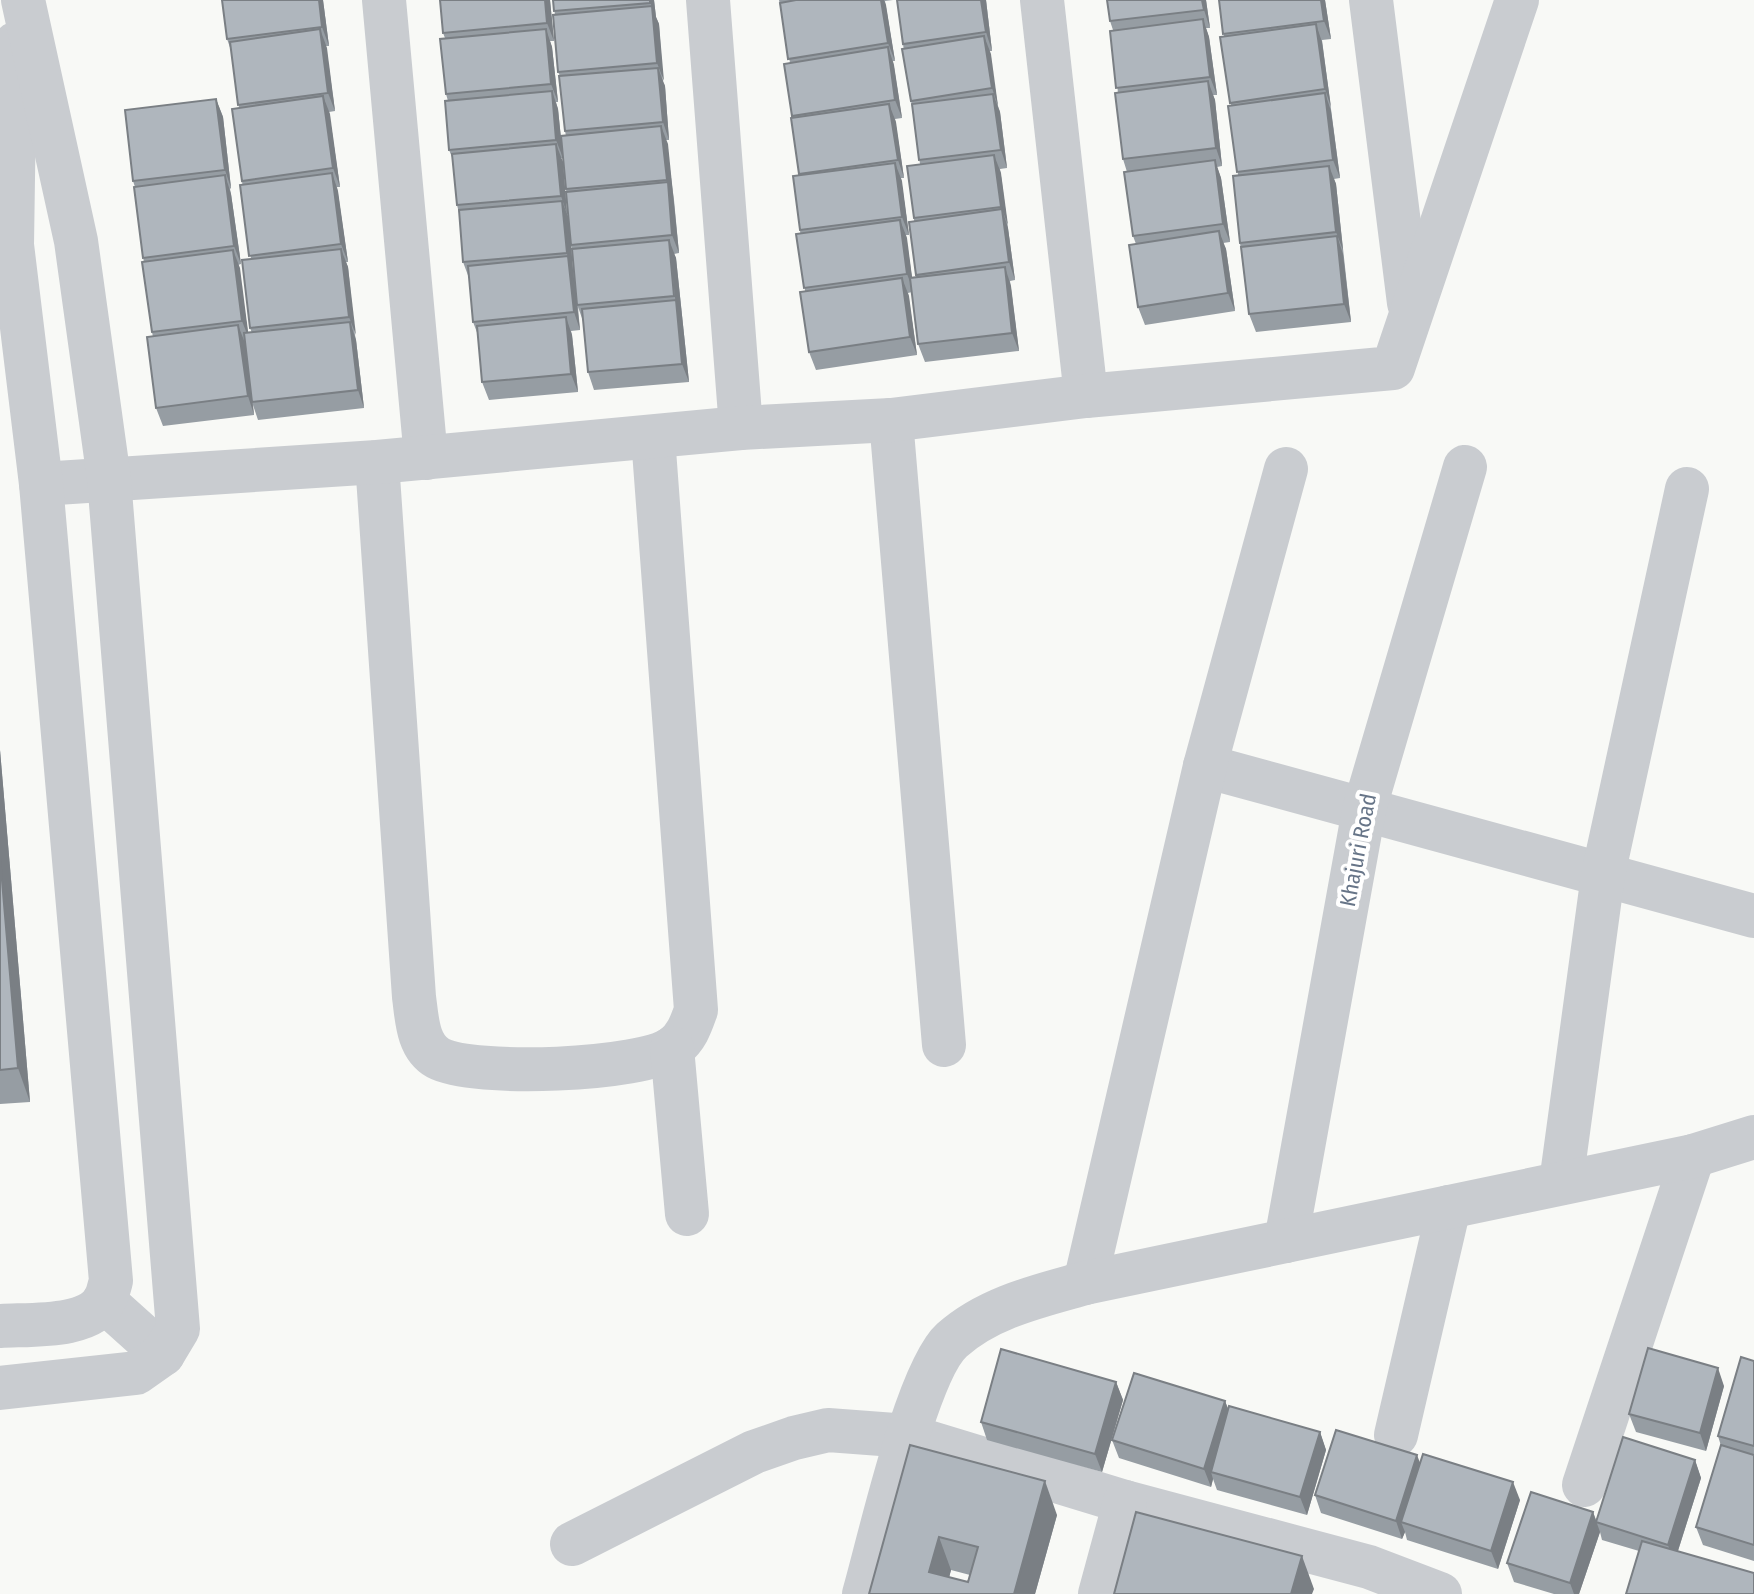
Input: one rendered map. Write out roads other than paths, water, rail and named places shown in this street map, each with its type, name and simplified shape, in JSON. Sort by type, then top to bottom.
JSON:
[{"type":"street","points":[[0,1326],[64,1322],[87,1316],[104,1301],[111,1281],[41,484],[6,246],[16,0]]},
{"type":"street","points":[[0,1388],[136,1373],[163,1354],[178,1329],[109,479],[76,241],[23,0]]},
{"type":"street","points":[[384,0],[426,458]]},
{"type":"street","points":[[708,0],[741,428]]},
{"type":"street","points":[[1042,0],[1086,396]]},
{"type":"street","points":[[1371,0],[1411,315]]},
{"type":"street","points":[[41,484],[377,462],[741,428],[891,420],[1086,396],[1393,368],[1517,0]]},
{"type":"street","points":[[6,246],[76,241]]},
{"type":"street","points":[[891,420],[944,1045]]},
{"type":"street","points":[[377,462],[414,997],[423,1044],[438,1058],[476,1067],[574,1069],[642,1057],[672,1048],[687,1034],[696,1010],[653,437]]},
{"type":"street","name":"Khajuri Road","points":[[1286,1241],[1364,810],[1465,467]]},
{"type":"street","points":[[1085,1283],[1205,766],[1286,469]]},
{"type":"street","points":[[1561,1183],[1603,875],[1687,489]]},
{"type":"street","points":[[1205,766],[1754,916]]},
{"type":"street","points":[[672,1048],[687,1214]]},
{"type":"street","points":[[864,1594],[908,1436],[928,1380],[948,1343],[978,1320],[1018,1303],[1085,1283],[1693,1156],[1754,1137]]},
{"type":"street","points":[[1584,1485],[1693,1156]]},
{"type":"street","points":[[1396,1435],[1449,1207]]},
{"type":"street","points":[[104,1301],[163,1354]]},
{"type":"street","points":[[572,1544],[754,1452],[828,1430],[908,1436],[1365,1580],[1440,1594]]},
{"type":"street","points":[[1100,1594],[1125,1502]]}]
